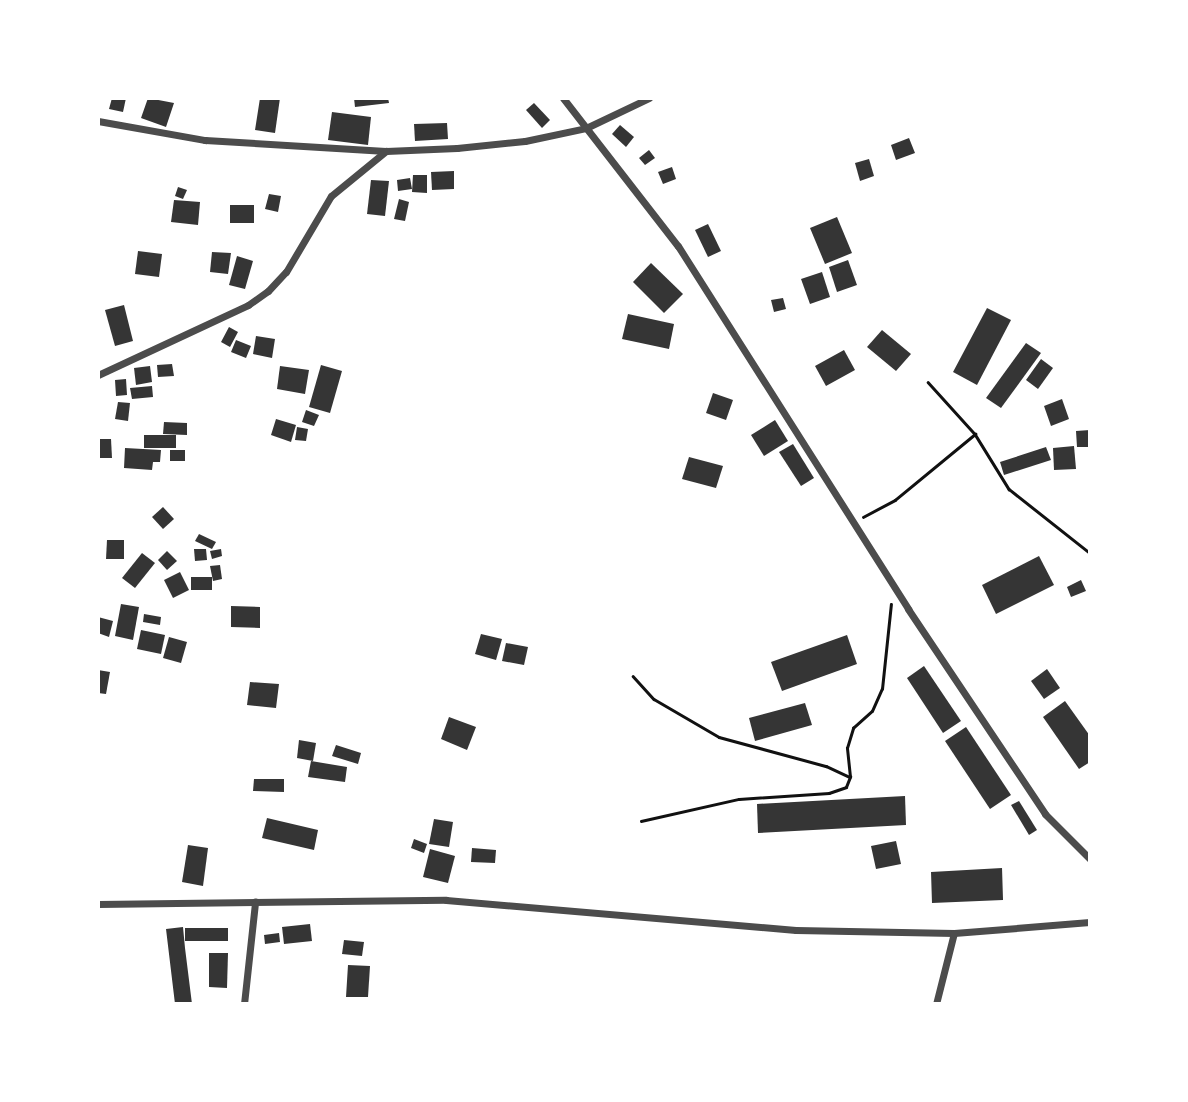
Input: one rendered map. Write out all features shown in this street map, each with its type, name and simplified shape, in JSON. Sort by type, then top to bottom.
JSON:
[{"type":"street","points":[[563,98],[678,246],[894,587],[1045,814],[1090,859]]},
{"type":"street","points":[[98,121],[205,140],[386,151],[525,141],[586,128],[649,98]]},
{"type":"street","points":[[98,375],[248,305],[268,291],[286,272],[331,196],[386,151]]},
{"type":"street","points":[[98,904],[446,900],[796,930],[954,933],[1090,922]]},
{"type":"street","points":[[244,1004],[255,902]]},
{"type":"street","points":[[936,1004],[954,933]]},
{"type":"path","points":[[928,382],[975,434],[1009,489],[1090,553]]},
{"type":"path","points":[[854,521],[895,500],[975,434]]},
{"type":"path","points":[[641,821],[740,799],[829,793],[846,787],[850,777],[847,748],[853,728],[872,711],[882,689],[894,587]]},
{"type":"path","points":[[633,676],[654,699],[719,737],[826,766],[850,777]]},
{"type":"building","points":[[112,98],[126,98],[123,112],[109,109]]},
{"type":"building","points":[[148,98],[174,103],[166,127],[141,118]]},
{"type":"building","points":[[260,98],[280,98],[275,133],[255,130]]},
{"type":"building","points":[[354,98],[388,98],[389,103],[355,107]]},
{"type":"building","points":[[534,103],[550,120],[542,128],[526,110]]},
{"type":"building","points":[[332,112],[371,117],[368,145],[328,140]]},
{"type":"building","points":[[447,123],[448,139],[415,141],[414,124]]},
{"type":"building","points":[[620,125],[634,137],[626,147],[612,134]]},
{"type":"building","points":[[909,138],[915,153],[896,160],[891,145]]},
{"type":"building","points":[[649,150],[655,158],[645,165],[639,158]]},
{"type":"building","points":[[869,159],[874,176],[860,181],[855,163]]},
{"type":"building","points":[[672,167],[676,179],[663,184],[658,172]]},
{"type":"building","points":[[454,171],[454,189],[432,190],[431,172]]},
{"type":"building","points":[[413,175],[427,175],[427,193],[412,192]]},
{"type":"building","points":[[410,178],[412,189],[398,191],[397,180]]},
{"type":"building","points":[[371,180],[389,181],[385,216],[367,214]]},
{"type":"building","points":[[178,187],[187,190],[183,199],[175,196]]},
{"type":"building","points":[[269,194],[281,196],[278,212],[265,209]]},
{"type":"building","points":[[399,199],[409,202],[405,221],[394,219]]},
{"type":"building","points":[[174,200],[200,202],[198,225],[171,222]]},
{"type":"building","points":[[230,205],[254,205],[254,223],[230,223]]},
{"type":"building","points":[[837,217],[852,253],[825,264],[810,228]]},
{"type":"building","points":[[708,224],[721,251],[708,257],[695,230]]},
{"type":"building","points":[[138,251],[162,254],[159,277],[135,274]]},
{"type":"building","points":[[212,252],[231,253],[228,274],[210,272]]},
{"type":"building","points":[[237,256],[253,261],[245,289],[229,285]]},
{"type":"building","points":[[848,260],[857,285],[837,292],[829,267]]},
{"type":"building","points":[[651,263],[683,294],[664,313],[633,282]]},
{"type":"building","points":[[822,272],[830,297],[810,304],[801,279]]},
{"type":"building","points":[[783,298],[786,309],[774,312],[771,300]]},
{"type":"building","points":[[124,305],[133,341],[115,346],[105,310]]},
{"type":"building","points":[[987,308],[1011,320],[977,385],[953,372]]},
{"type":"building","points":[[628,314],[674,324],[669,349],[622,339]]},
{"type":"building","points":[[229,327],[238,332],[230,347],[221,342]]},
{"type":"building","points":[[882,330],[911,354],[896,371],[867,347]]},
{"type":"building","points":[[256,336],[275,339],[272,358],[253,354]]},
{"type":"building","points":[[236,340],[251,346],[246,358],[231,352]]},
{"type":"building","points":[[1026,343],[1041,353],[1001,408],[986,398]]},
{"type":"building","points":[[844,350],[855,370],[826,386],[815,366]]},
{"type":"building","points":[[1041,359],[1053,368],[1038,389],[1026,380]]},
{"type":"building","points":[[172,364],[174,376],[158,377],[157,365]]},
{"type":"building","points":[[321,365],[342,371],[330,413],[309,407]]},
{"type":"building","points":[[150,366],[152,382],[136,385],[134,368]]},
{"type":"building","points":[[280,366],[309,370],[305,394],[277,389]]},
{"type":"building","points":[[126,379],[127,395],[116,396],[115,380]]},
{"type":"building","points":[[152,386],[153,397],[132,399],[130,388]]},
{"type":"building","points":[[713,393],[733,400],[726,420],[706,413]]},
{"type":"building","points":[[1062,399],[1069,419],[1051,426],[1044,406]]},
{"type":"building","points":[[118,402],[130,403],[128,421],[115,419]]},
{"type":"building","points":[[306,410],[319,415],[314,426],[302,422]]},
{"type":"building","points":[[276,419],[296,425],[291,442],[271,435]]},
{"type":"building","points":[[775,420],[788,441],[764,456],[751,435]]},
{"type":"building","points":[[164,422],[187,423],[187,435],[163,434]]},
{"type":"building","points":[[297,427],[308,429],[306,441],[295,440]]},
{"type":"building","points":[[1090,430],[1090,447],[1077,447],[1076,431]]},
{"type":"building","points":[[144,435],[176,435],[176,448],[144,448]]},
{"type":"building","points":[[98,439],[111,439],[112,458],[98,458]]},
{"type":"building","points":[[793,444],[814,478],[801,486],[779,452]]},
{"type":"building","points":[[1074,446],[1076,469],[1054,470],[1053,448]]},
{"type":"building","points":[[1046,447],[1051,460],[1004,475],[1000,462]]},
{"type":"building","points":[[125,448],[161,450],[160,462],[153,462],[152,470],[124,468]]},
{"type":"building","points":[[170,450],[185,450],[185,461],[170,461]]},
{"type":"building","points":[[689,457],[723,466],[716,488],[682,479]]},
{"type":"building","points":[[163,507],[174,519],[163,529],[152,517]]},
{"type":"building","points":[[199,534],[216,542],[212,549],[195,541]]},
{"type":"building","points":[[107,540],[124,540],[124,559],[106,559]]},
{"type":"building","points":[[194,549],[206,549],[207,560],[195,561]]},
{"type":"building","points":[[221,549],[222,556],[212,559],[210,551]]},
{"type":"building","points":[[167,551],[177,561],[167,570],[158,560]]},
{"type":"building","points":[[142,553],[155,563],[135,588],[122,578]]},
{"type":"building","points":[[1039,556],[1054,585],[996,614],[982,585]]},
{"type":"building","points":[[220,565],[222,579],[213,581],[210,566]]},
{"type":"building","points":[[180,572],[189,590],[173,598],[164,580]]},
{"type":"building","points":[[191,577],[212,577],[212,590],[191,590]]},
{"type":"building","points":[[1081,580],[1086,591],[1071,597],[1067,587]]},
{"type":"building","points":[[121,604],[139,607],[133,640],[115,636]]},
{"type":"building","points":[[231,606],[260,607],[260,628],[231,627]]},
{"type":"building","points":[[144,614],[161,617],[160,625],[143,622]]},
{"type":"building","points":[[98,617],[113,621],[109,637],[98,633]]},
{"type":"building","points":[[141,630],[165,635],[161,654],[137,649]]},
{"type":"building","points":[[481,634],[502,639],[496,660],[475,654]]},
{"type":"building","points":[[847,635],[857,664],[782,691],[771,662]]},
{"type":"building","points":[[169,637],[187,642],[181,663],[163,658]]},
{"type":"building","points":[[506,643],[528,647],[524,665],[502,661]]},
{"type":"building","points":[[924,666],[961,721],[943,733],[907,678]]},
{"type":"building","points":[[1047,669],[1060,688],[1044,699],[1031,681]]},
{"type":"building","points":[[98,670],[110,672],[106,694],[98,693]]},
{"type":"building","points":[[250,682],[279,684],[276,708],[247,705]]},
{"type":"building","points":[[1065,701],[1090,736],[1090,762],[1079,769],[1043,717]]},
{"type":"building","points":[[805,703],[812,725],[755,741],[749,718]]},
{"type":"building","points":[[449,717],[476,727],[467,750],[441,739]]},
{"type":"building","points":[[966,727],[1011,795],[990,809],[945,741]]},
{"type":"building","points":[[299,740],[316,743],[313,761],[297,758]]},
{"type":"building","points":[[336,745],[361,753],[358,764],[332,756]]},
{"type":"building","points":[[311,761],[347,767],[345,782],[308,777]]},
{"type":"building","points":[[254,779],[284,779],[284,792],[253,791]]},
{"type":"building","points":[[905,796],[906,825],[758,833],[757,804]]},
{"type":"building","points":[[1019,801],[1037,830],[1029,835],[1011,805]]},
{"type":"building","points":[[267,818],[318,830],[314,850],[262,838]]},
{"type":"building","points":[[434,819],[453,822],[449,847],[429,844]]},
{"type":"building","points":[[414,839],[427,844],[424,853],[411,848]]},
{"type":"building","points":[[896,841],[901,864],[876,869],[871,846]]},
{"type":"building","points":[[188,845],[208,848],[203,886],[182,882]]},
{"type":"building","points":[[472,848],[496,850],[495,863],[471,862]]},
{"type":"building","points":[[430,849],[455,856],[448,883],[423,877]]},
{"type":"building","points":[[1002,868],[1003,900],[932,903],[931,872]]},
{"type":"building","points":[[310,924],[312,941],[284,944],[282,927]]},
{"type":"building","points":[[183,927],[192,1004],[175,1004],[166,929]]},
{"type":"building","points":[[185,928],[228,928],[228,941],[185,941]]},
{"type":"building","points":[[279,933],[280,942],[265,944],[264,935]]},
{"type":"building","points":[[344,940],[364,942],[362,956],[342,954]]},
{"type":"building","points":[[209,953],[228,953],[227,988],[209,987]]},
{"type":"building","points":[[348,965],[370,966],[368,997],[346,997]]}]
